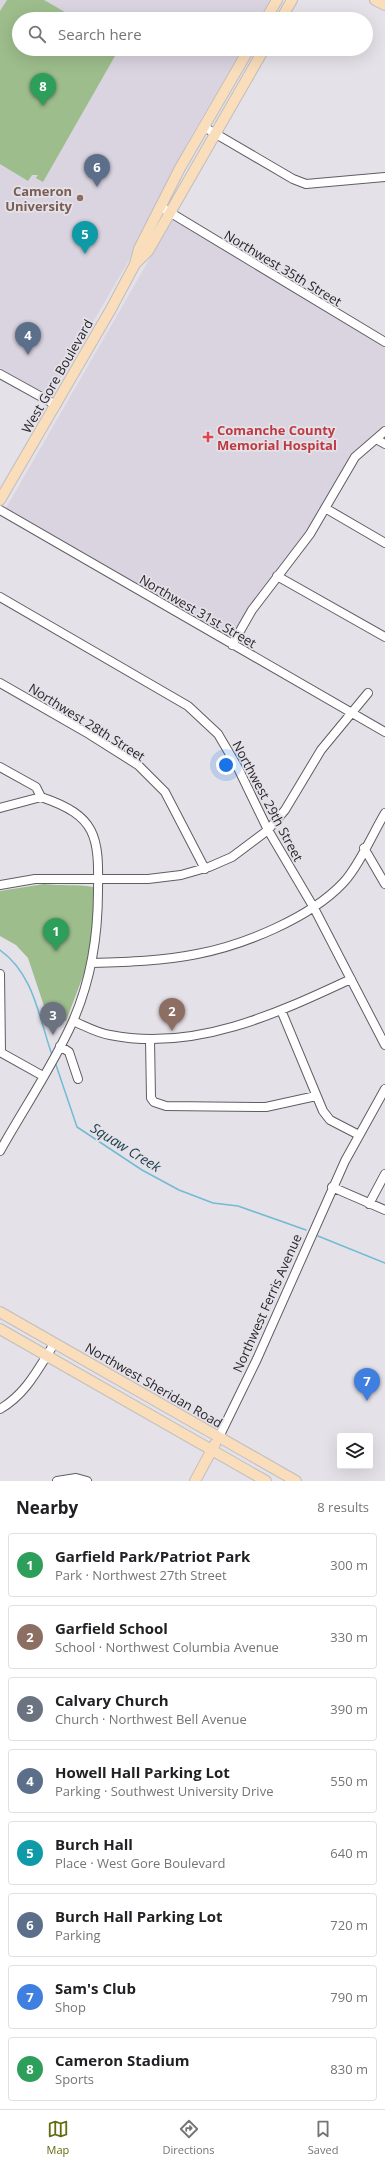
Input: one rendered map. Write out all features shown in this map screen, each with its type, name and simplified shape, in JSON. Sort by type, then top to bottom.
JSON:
[{"type":"main road","points":[[270,12],[277,0]]},
{"type":"main road","points":[[285,12],[292,0]]},
{"type":"main road","points":[[375,0],[385,5]]},
{"type":"main road","name":"West Gore Boulevard","points":[[0,500],[56,405],[135,264],[139,249],[161,207],[204,127],[245,56]]},
{"type":"main road","name":"West Gore Boulevard","points":[[135,264],[148,252],[260,56]]},
{"type":"main road","name":"Northwest Sheridan Road","points":[[0,1312],[296,1481]]},
{"type":"main road","points":[[0,1329],[266,1481]]},
{"type":"main road","name":"Northwest Ferris Avenue","points":[[195,1481],[219,1437]]},
{"type":"street","points":[[204,127],[293,179],[306,184],[385,177]]},
{"type":"street","name":"Northwest 35th Street","points":[[161,207],[385,342]]},
{"type":"street","points":[[0,374],[56,405]]},
{"type":"street","points":[[232,645],[252,610],[310,534],[355,457],[385,431]]},
{"type":"street","points":[[376,439],[385,444]]},
{"type":"street","points":[[325,508],[385,543]]},
{"type":"street","name":"Northwest 31st Street","points":[[0,510],[385,732]]},
{"type":"street","points":[[278,576],[385,637]]},
{"type":"street","name":"Northwest 29th Street","points":[[0,597],[188,706],[218,734],[238,768],[268,830],[314,908],[385,1045]]},
{"type":"street","name":"Northwest 28th Street","points":[[0,683],[89,734],[138,765],[165,792],[181,819],[205,869]]},
{"type":"street","points":[[0,885],[34,879],[148,879],[182,875],[205,869],[232,857],[268,830],[285,810],[321,750],[368,693]]},
{"type":"street","points":[[0,767],[36,787],[41,798]]},
{"type":"street","points":[[0,808],[41,798],[62,805],[79,814],[89,826],[97,850],[98,878],[98,924],[91,963],[73,1021],[0,1151]]},
{"type":"street","points":[[91,963],[150,960],[198,954],[235,944],[281,925],[314,908],[344,882],[384,816]]},
{"type":"street","points":[[364,848],[385,884]]},
{"type":"street","points":[[0,974],[0,1052],[43,1076]]},
{"type":"street","points":[[73,1021],[108,1035],[150,1039],[206,1034],[240,1025],[281,1010],[351,978]]},
{"type":"street","points":[[281,1010],[316,1096],[330,1120],[359,1134]]},
{"type":"street","points":[[150,1039],[152,1098],[159,1105],[266,1107],[316,1096]]},
{"type":"street","points":[[59,1048],[69,1052],[78,1080]]},
{"type":"street","name":"Northwest Ferris Avenue","points":[[219,1437],[257,1359],[332,1187],[359,1134],[382,1101],[385,1089]]},
{"type":"street","points":[[369,1204],[385,1174]]},
{"type":"street","points":[[332,1187],[385,1210]]},
{"type":"street","points":[[0,1409],[15,1400],[26,1388],[54,1344]]},
{"type":"street","points":[[57,1481],[76,1478],[87,1481]]},
{"type":"shaded area","name":"Cameron University","points":[[0,0],[270,0],[263,12],[12,12],[12,56],[238,56],[191,136],[129,260],[53,391],[50,394],[44,393],[0,368]]},
{"type":"shaded area","name":"Comanche County Memorial Hospital","points":[[172,220],[385,345],[385,424],[355,450],[315,519],[249,607],[230,640],[6,508]]},
{"type":"green space","points":[[7,0],[44,0],[65,12],[12,12],[12,56],[115,56],[43,182],[36,178],[38,175],[32,175],[28,181],[0,164],[0,11]]},
{"type":"green space","points":[[44,884],[93,887],[93,938],[88,963],[66,1021],[49,1021],[28,958],[16,945],[0,936],[0,891]]},
{"type":"waterway","name":"Squaw Creek","points":[[0,950],[21,971],[28,984],[39,1012],[52,1055]]},
{"type":"waterway","name":"Squaw Creek","points":[[55,1062],[77,1127],[142,1170],[179,1190],[213,1203],[238,1206],[306,1230]]},
{"type":"waterway","name":"Squaw Creek","points":[[318,1236],[385,1263]]},
{"type":"place","name":"Cameron Stadium","points":[[43,106]]},
{"type":"place","name":"Burch Hall Parking Lot","points":[[97,187]]},
{"type":"place","name":"Cameron University","points":[[80,198]]},
{"type":"place","name":"Burch Hall","points":[[85,254]]},
{"type":"place","name":"Howell Hall Parking Lot","points":[[28,355]]},
{"type":"place","name":"Comanche County Memorial Hospital","points":[[208,437]]},
{"type":"place","name":"Garfield Park/Patriot Park","points":[[56,951]]},
{"type":"place","name":"Garfield School","points":[[172,1031]]},
{"type":"place","name":"Calvary Church","points":[[53,1035]]},
{"type":"place","name":"Sam's Club","points":[[367,1401]]}]
